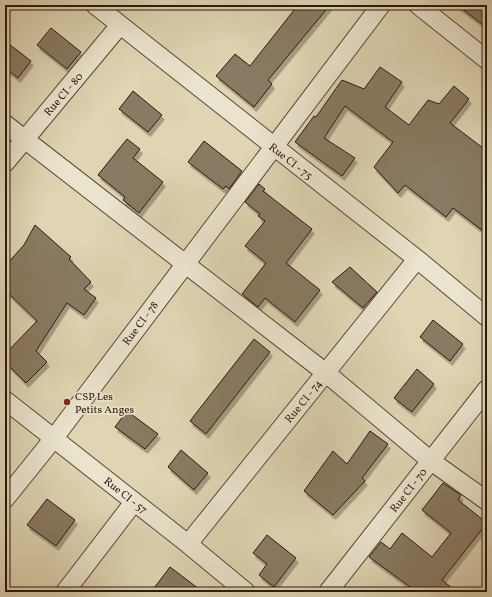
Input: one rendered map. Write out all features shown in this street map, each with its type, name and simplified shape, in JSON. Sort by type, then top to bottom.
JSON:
[{"type":"street","name":"Rue CI - 75","points":[[95,5],[418,259],[487,317]]},
{"type":"street","name":"Rue CI - 78","points":[[5,499],[54,438],[273,146],[381,5]]},
{"type":"street","points":[[418,5],[487,60]]},
{"type":"street","name":"Rue CI - 80","points":[[5,163],[65,93],[120,25]]},
{"type":"street","points":[[5,124],[326,372],[431,461],[487,501]]},
{"type":"street","name":"Rue CI - 74","points":[[188,544],[418,259]]},
{"type":"street","name":"Rue CI - 70","points":[[328,592],[487,389]]},
{"type":"street","name":"Rue CI - 57","points":[[5,400],[188,544],[246,592]]},
{"type":"street","points":[[65,592],[134,502]]},
{"type":"building","points":[[298,5],[330,5],[268,80],[272,84],[254,107],[216,76],[235,54],[250,66]]},
{"type":"building","points":[[457,5],[487,5],[487,28]]},
{"type":"building","points":[[51,28],[81,52],[67,69],[37,45]]},
{"type":"building","points":[[5,41],[31,61],[18,78],[5,68]]},
{"type":"building","points":[[380,67],[402,82],[385,107],[409,125],[428,100],[439,104],[454,86],[469,99],[450,123],[487,151],[487,234],[453,208],[446,217],[405,185],[398,193],[374,167],[393,142],[345,106],[324,138],[355,158],[342,176],[295,142],[314,116],[316,117],[342,80],[364,89]]},
{"type":"building","points":[[133,91],[162,115],[148,132],[119,109]]},
{"type":"building","points":[[127,139],[140,149],[133,158],[163,182],[139,213],[123,200],[125,197],[98,175]]},
{"type":"building","points":[[204,141],[242,171],[229,189],[226,186],[223,189],[188,162]]},
{"type":"building","points":[[259,184],[265,189],[263,191],[312,229],[286,263],[320,290],[295,322],[265,298],[258,307],[242,294],[266,263],[245,246],[265,221],[258,216],[260,214],[245,202]]},
{"type":"building","points":[[35,225],[71,257],[69,259],[91,282],[84,289],[96,298],[84,315],[67,303],[36,351],[47,362],[26,383],[5,362],[5,354],[37,321],[5,290],[5,266],[24,245]]},
{"type":"building","points":[[350,267],[377,292],[363,308],[332,282]]},
{"type":"building","points":[[433,320],[463,344],[450,361],[420,337]]},
{"type":"building","points":[[254,339],[270,352],[206,434],[190,421]]},
{"type":"building","points":[[417,369],[434,384],[412,412],[394,398]]},
{"type":"building","points":[[127,411],[158,434],[145,449],[115,427]]},
{"type":"building","points":[[370,431],[388,444],[362,478],[365,481],[333,515],[304,491],[333,451],[347,464]]},
{"type":"building","points":[[181,450],[208,473],[194,490],[168,467]]},
{"type":"building","points":[[443,483],[461,495],[458,500],[487,523],[442,580],[457,592],[417,592],[369,557],[381,542],[390,549],[402,533],[432,557],[451,533],[422,510]]},
{"type":"building","points":[[47,499],[75,520],[56,546],[27,525]]},
{"type":"building","points":[[267,535],[296,558],[274,587],[259,575],[267,564],[253,553]]},
{"type":"building","points":[[170,567],[203,592],[151,592]]},
{"type":"place","name":"CSP Les Petits Anges","points":[[67,402]]}]
